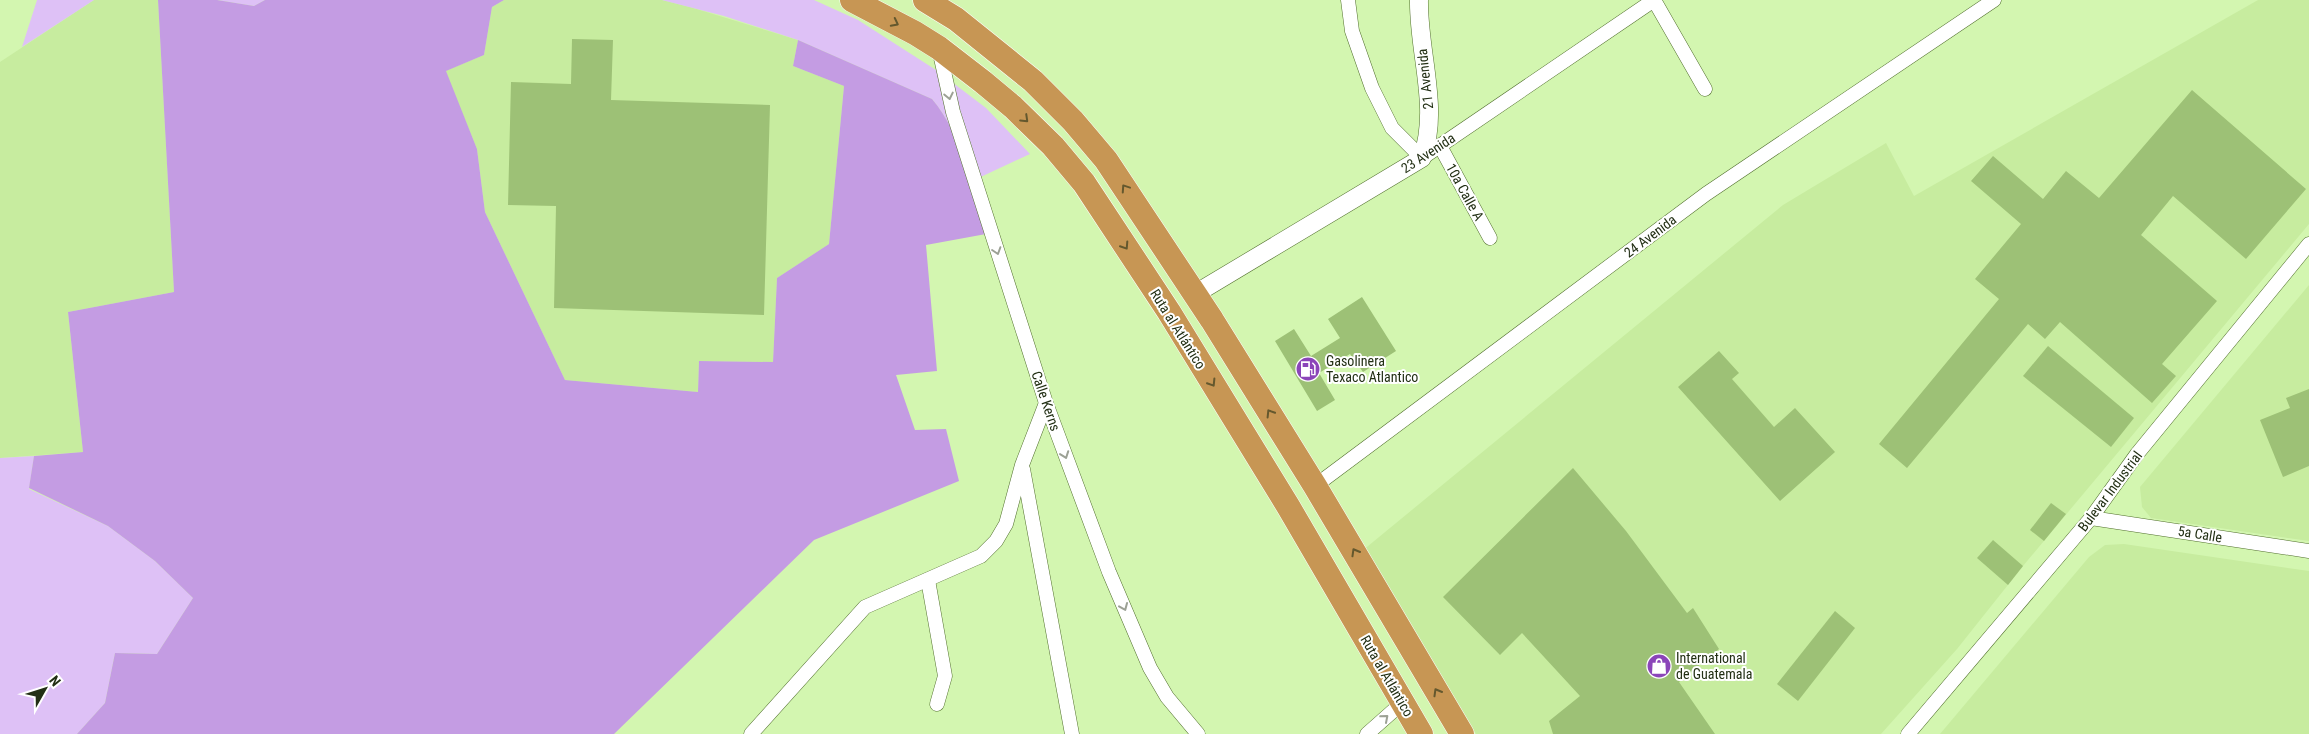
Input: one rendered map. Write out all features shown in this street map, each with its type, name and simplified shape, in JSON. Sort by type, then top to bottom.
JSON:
[{"type":"highway","name":"Ruta al Atlántico","points":[[852,0],[915,33],[939,48],[1013,107],[1053,146],[1084,183],[1288,506],[1421,734]]},
{"type":"highway","points":[[925,0],[956,19],[1033,81],[1073,122],[1106,160],[1195,294],[1316,486],[1462,734]]},
{"type":"street","points":[[1348,0],[1352,31],[1372,88],[1392,128],[1422,158]]},
{"type":"street","name":"21 Avenida","points":[[1419,0],[1419,23],[1429,110],[1428,141],[1422,158]]},
{"type":"street","name":"23 Avenida","points":[[1195,294],[1422,158],[1654,0]]},
{"type":"street","points":[[1654,0],[1705,89]]},
{"type":"street","name":"24 Avenida","points":[[1316,486],[1706,194],[1994,0]]},
{"type":"street","name":"Calle Kerns","points":[[939,48],[953,112],[1046,403],[1109,572],[1150,668],[1167,697],[1198,734]]},
{"type":"street","name":"10a Calle A","points":[[1440,146],[1490,238]]},
{"type":"street","name":"Bulevar Industrial","points":[[1908,734],[2091,518],[2137,454],[2309,244]]},
{"type":"street","points":[[751,734],[864,607],[980,556],[996,541],[1006,524],[1022,465],[1046,403]]},
{"type":"street","points":[[1022,465],[1072,734]]},
{"type":"street","name":"5a Calle","points":[[2091,518],[2309,551]]},
{"type":"street","points":[[928,580],[945,676],[937,704]]},
{"type":"street","points":[[1367,734],[1402,703]]},
{"type":"shaded area","points":[[37,0],[94,0],[22,47]]},
{"type":"shaded area","points":[[94,0],[158,0],[174,292],[68,312],[83,452],[0,458],[0,62]]},
{"type":"shaded area","points":[[158,0],[217,0],[254,6],[265,0],[504,0],[492,7],[484,55],[446,71],[477,149],[485,212],[565,380],[698,392],[699,361],[773,362],[777,278],[829,244],[844,86],[793,66],[798,40],[932,99],[952,129],[959,146],[986,234],[926,245],[937,371],[896,375],[915,430],[946,429],[959,481],[814,540],[614,734],[77,734],[105,703],[115,653],[157,654],[193,598],[155,561],[108,526],[29,488],[34,456],[83,452],[68,312],[174,292]]},
{"type":"shaded area","points":[[217,0],[265,0],[254,6]]},
{"type":"shaded area","points":[[504,0],[662,0],[690,7],[798,40],[793,66],[844,86],[829,244],[777,278],[773,362],[699,361],[698,392],[565,380],[485,212],[477,149],[445,71],[484,55],[492,7]]},
{"type":"shaded area","points":[[662,0],[814,0],[858,20],[936,70],[986,108],[1030,154],[970,182],[951,128],[932,99],[798,40],[724,16]]},
{"type":"shaded area","points":[[2258,0],[2309,0],[2309,224],[2023,566],[1957,649],[1881,734],[1476,734],[1362,551],[1783,205],[1886,143],[1914,196]]},
{"type":"shaded area","points":[[2309,285],[2309,541],[2151,518],[2142,507],[2140,487]]},
{"type":"shaded area","points":[[34,456],[29,489],[108,526],[155,561],[193,598],[157,654],[115,653],[105,703],[77,734],[0,734],[0,458]]},
{"type":"shaded area","points":[[2124,544],[2309,571],[2309,734],[1940,734],[2089,557],[2105,545]]},
{"type":"building","points":[[572,39],[613,40],[611,100],[770,105],[764,315],[554,308],[556,206],[508,205],[511,82],[571,84]]},
{"type":"building","points":[[2192,90],[2306,189],[2246,259],[2173,196],[2141,235],[2217,301],[2162,364],[2176,376],[2152,403],[2060,322],[2045,339],[2028,324],[1907,468],[1879,444],[1999,299],[1975,279],[2021,224],[1971,181],[1993,156],[2043,199],[2066,171],[2099,198]]},
{"type":"building","points":[[1362,297],[1396,351],[1363,372],[1350,354],[1319,373],[1335,400],[1317,411],[1275,341],[1294,329],[1311,356],[1340,338],[1328,319]]},
{"type":"building","points":[[2048,346],[2134,418],[2111,447],[2023,376]]},
{"type":"building","points":[[1719,351],[1739,373],[1732,379],[1774,427],[1795,408],[1835,452],[1780,501],[1678,387]]},
{"type":"building","points":[[2309,389],[2309,466],[2283,477],[2260,420],[2290,408],[2286,398]]},
{"type":"building","points":[[1573,468],[1626,531],[1687,613],[1693,608],[1719,649],[1679,682],[1715,734],[1553,734],[1549,721],[1580,696],[1522,633],[1500,655],[1443,597]]},
{"type":"building","points":[[2051,503],[2066,514],[2044,541],[2030,530]]},
{"type":"building","points":[[1993,540],[2023,566],[2008,585],[1977,558]]},
{"type":"building","points":[[1835,611],[1855,628],[1798,701],[1777,684]]},
{"type":"place","name":"Gasolinera Texaco Atlantico","points":[[1308,369]]},
{"type":"place","name":"International de Guatemala","points":[[1659,666]]}]
